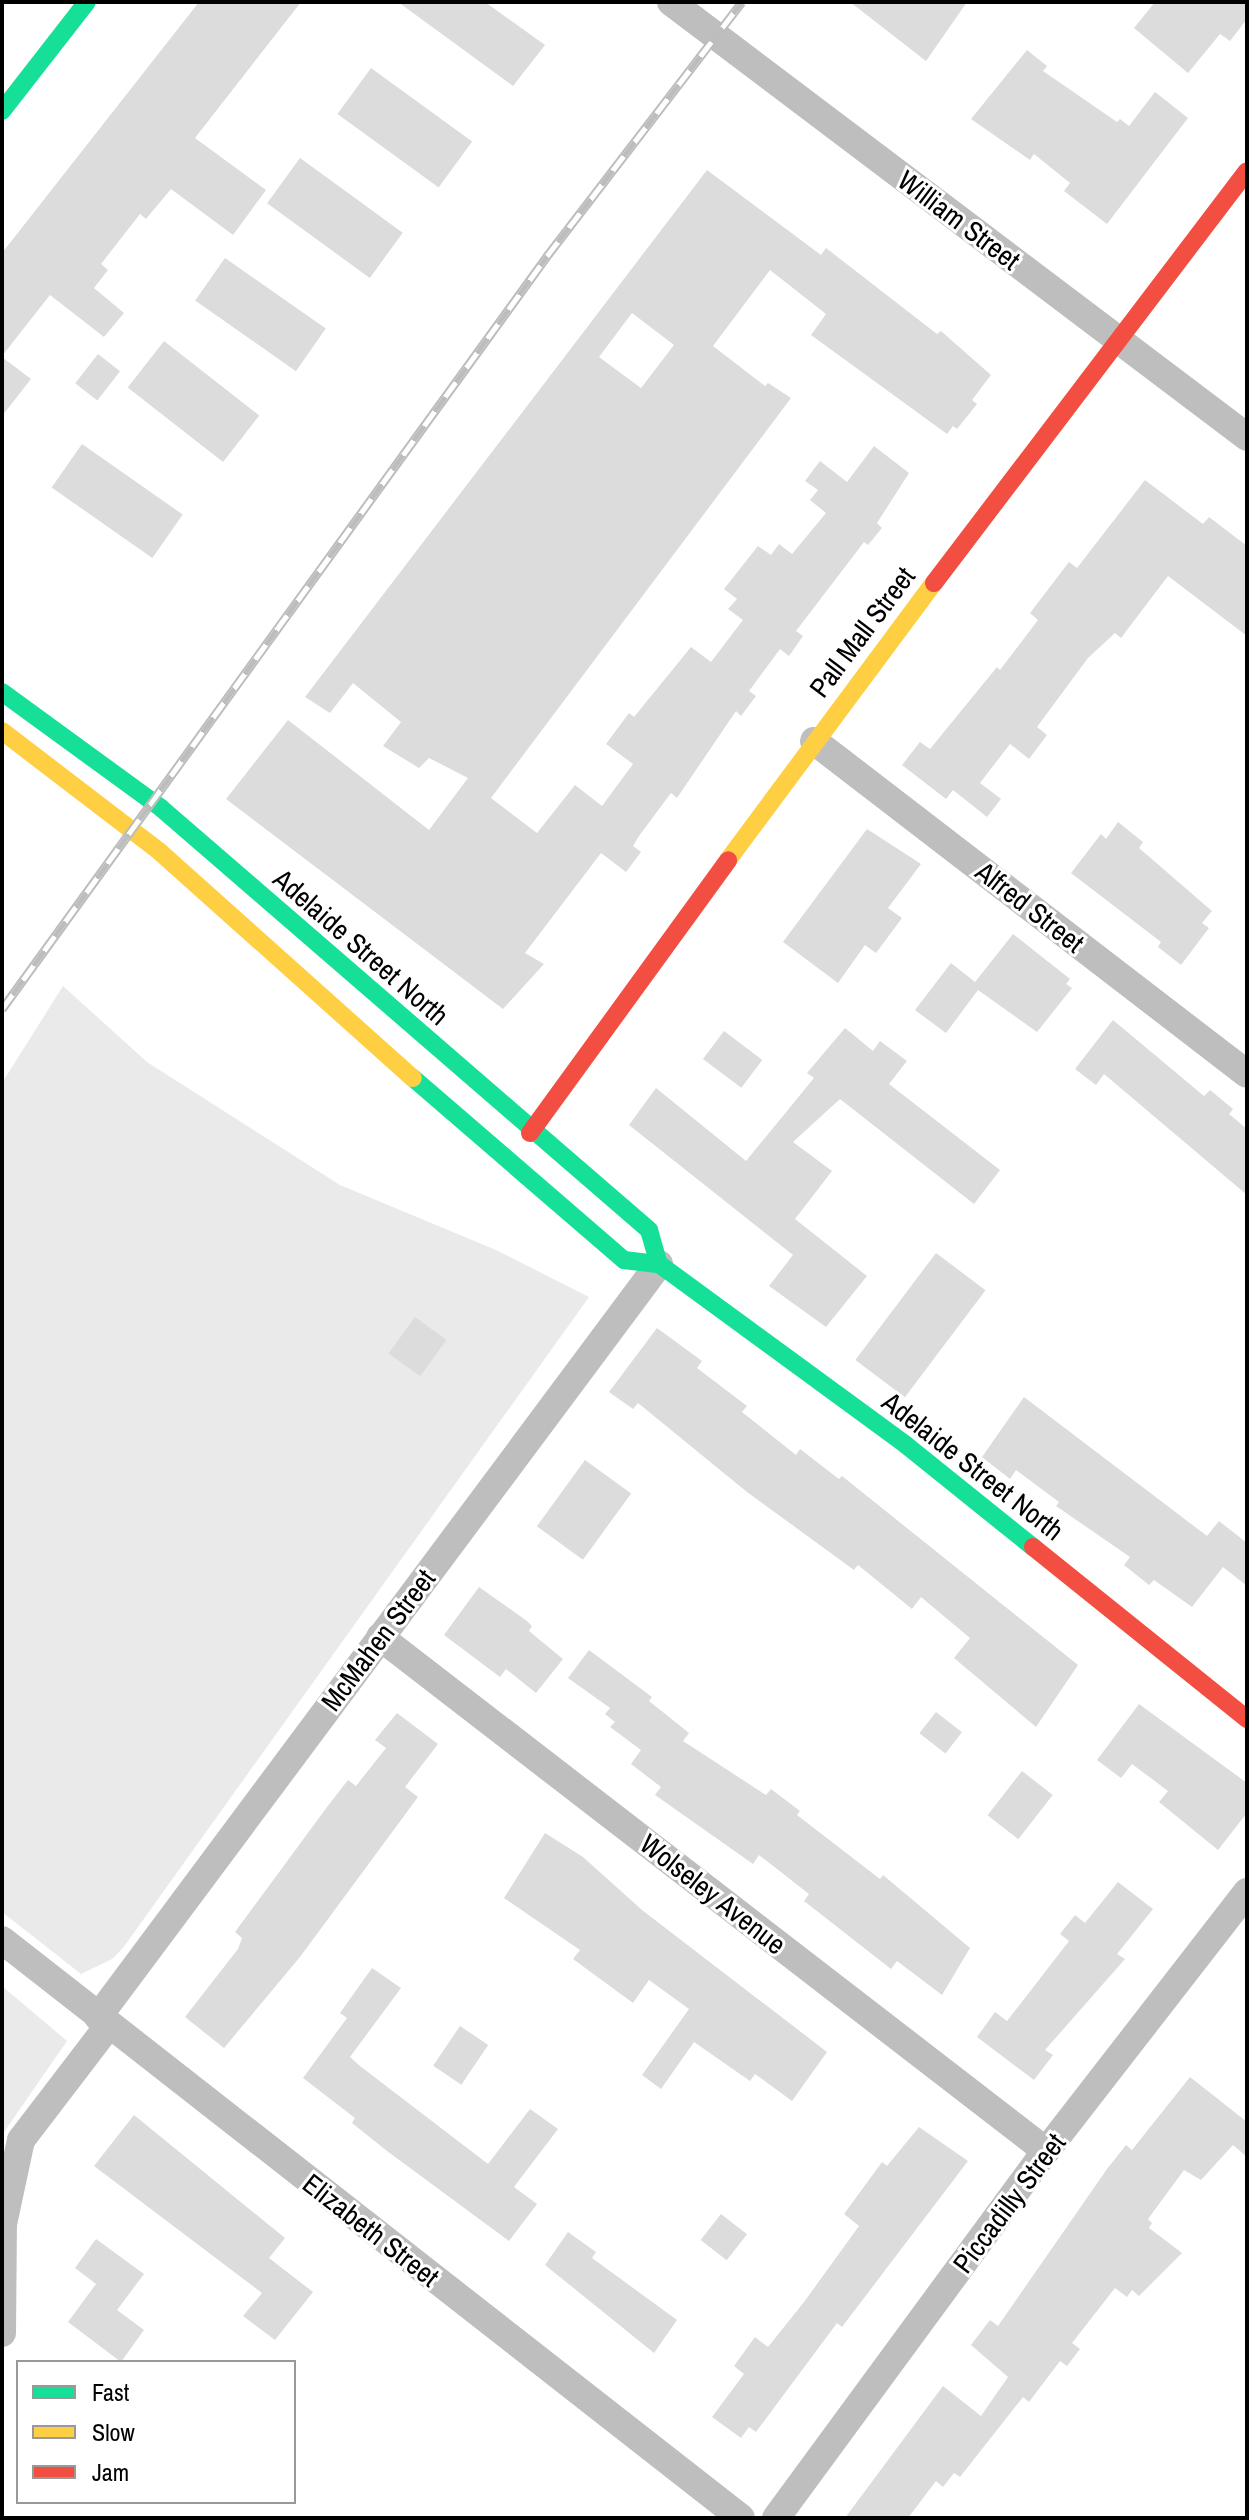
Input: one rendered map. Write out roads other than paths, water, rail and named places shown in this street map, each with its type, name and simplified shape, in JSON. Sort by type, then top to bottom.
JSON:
[{"type":"main road","points":[[2,111],[87,2]]},
{"type":"main road","name":"Pall Mall Street","points":[[530,1133],[814,741],[1247,171]]},
{"type":"main road","name":"Adelaide Street North","points":[[2,692],[161,808],[530,1133],[649,1230],[659,1264]]},
{"type":"main road","name":"Adelaide Street North","points":[[2,731],[160,852],[507,1162],[624,1260],[659,1264],[790,1365],[906,1445],[1247,1719]]},
{"type":"street","name":"William Street","points":[[671,2],[1247,437]]},
{"type":"street","name":"Alfred Street","points":[[814,741],[1247,1074]]},
{"type":"street","name":"McMahen Street","points":[[2,2333],[3,2224],[21,2140],[380,1637],[659,1264]]},
{"type":"street","name":"Wolseley Avenue","points":[[380,1637],[1046,2151]]},
{"type":"street","name":"Piccadilly Street","points":[[776,2518],[1046,2151],[1247,1892]]},
{"type":"street","name":"Elizabeth Street","points":[[2,1940],[741,2518]]},
{"type":"railway","points":[[2,1009],[547,256],[742,2]]}]
